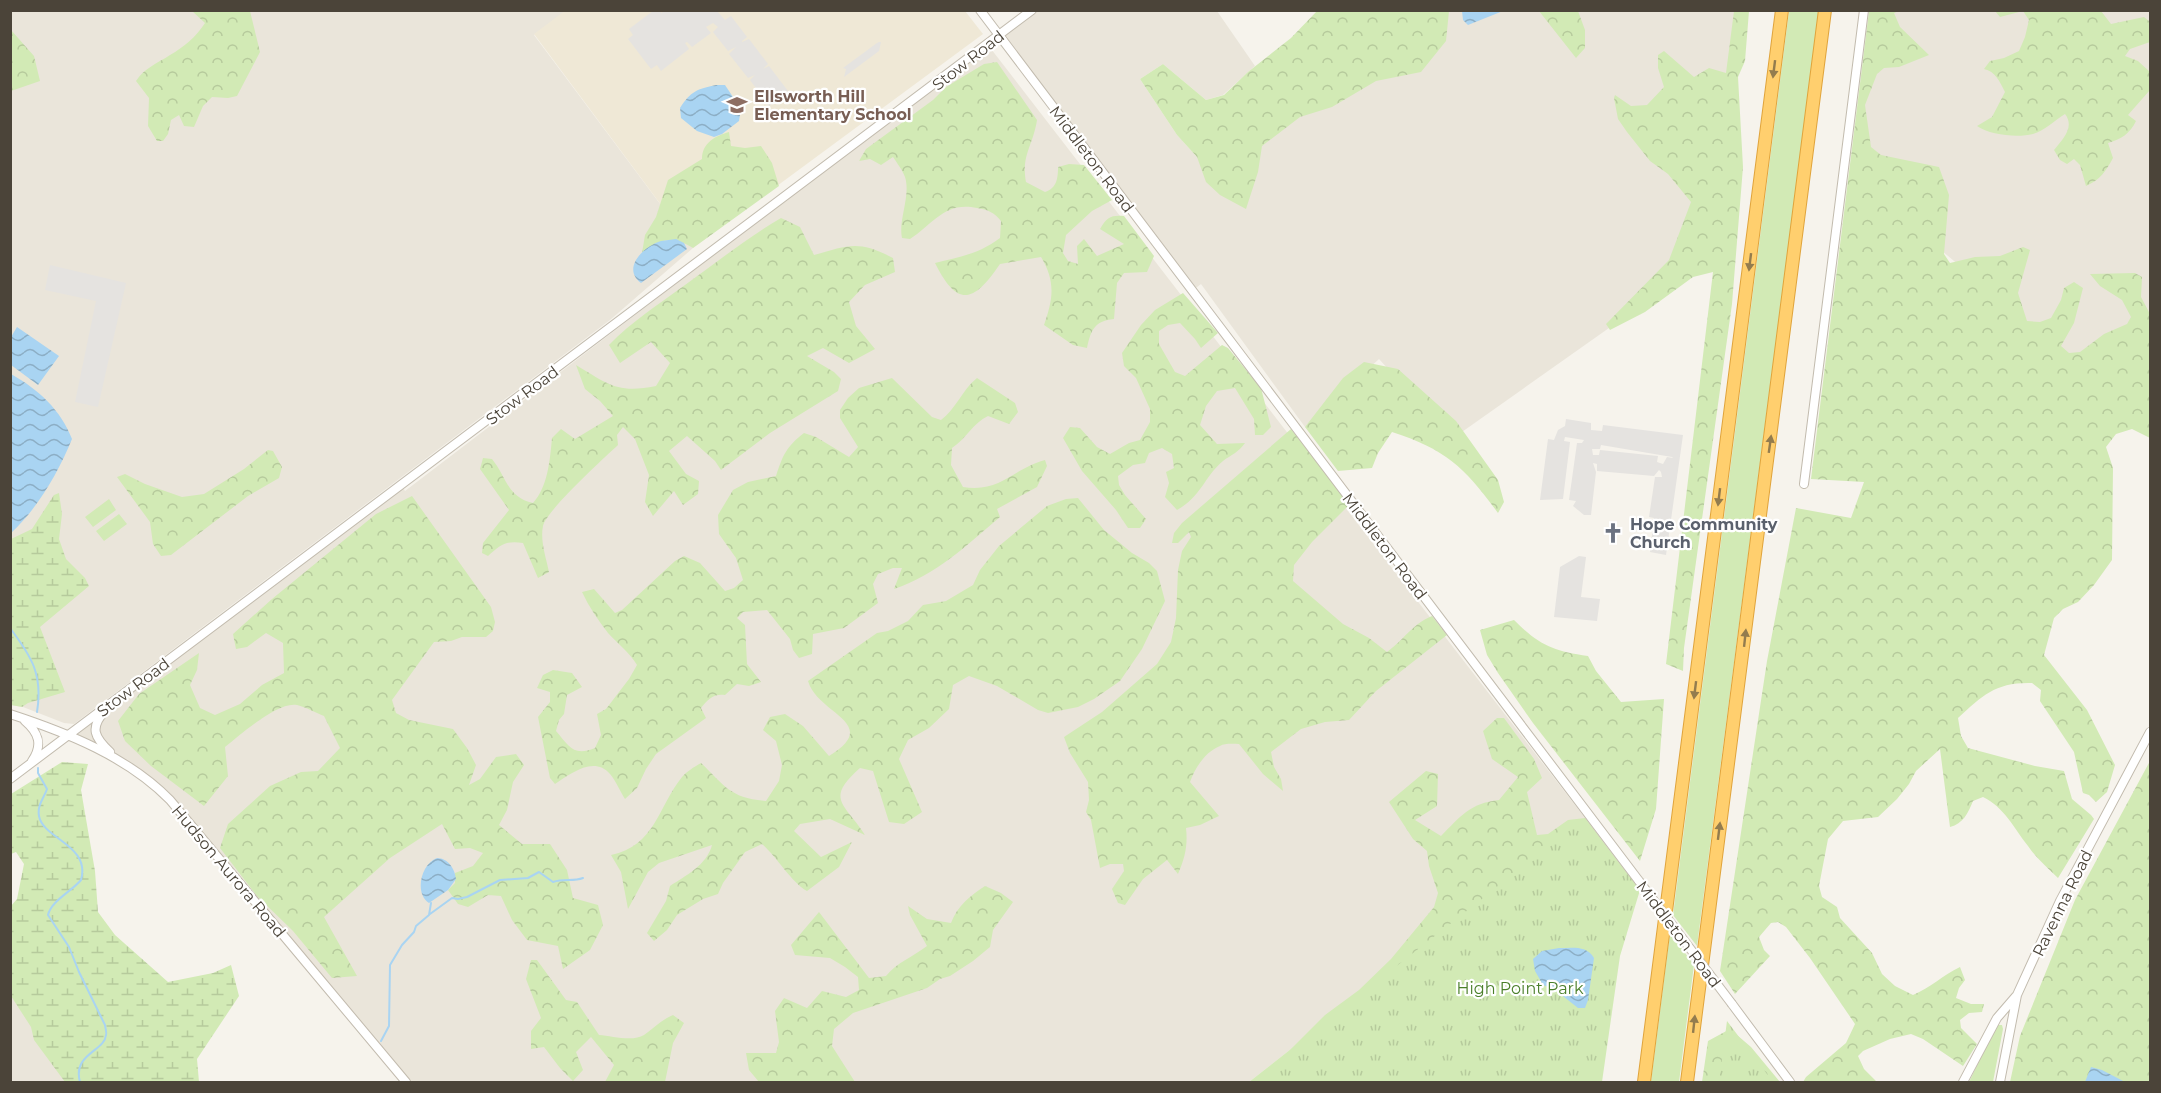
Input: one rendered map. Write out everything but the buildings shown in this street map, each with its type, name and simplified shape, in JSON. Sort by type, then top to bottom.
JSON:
[{"type":"highway","points":[[1644,1083],[1782,10]]},
{"type":"highway","points":[[1687,1083],[1825,10]]},
{"type":"street","name":"Middleton Road","points":[[980,10],[998,37],[1256,373],[1790,1083]]},
{"type":"street","name":"Stow Road","points":[[10,779],[1032,10]]},
{"type":"street","points":[[1804,484],[1864,10]]},
{"type":"street","points":[[115,700],[100,716],[95,729],[99,742],[117,759]]},
{"type":"street","name":"Hudson Aurora Road","points":[[10,714],[67,736],[117,759],[140,773],[170,800],[406,1083]]},
{"type":"street","points":[[20,717],[35,729],[40,739],[37,754],[30,764]]},
{"type":"street","name":"Ravenna Road","points":[[2000,1083],[2017,995],[2060,902],[2151,732]]},
{"type":"street","points":[[1963,1083],[1997,1018],[2017,995]]},
{"type":"shaded area","name":"Ellsworth Hill Elementary School","points":[[566,10],[965,11],[983,34],[693,248],[534,34]]},
{"type":"shaded area","points":[[663,10],[717,11],[725,20],[731,16],[747,37],[742,42],[749,39],[768,64],[763,69],[769,66],[788,91],[769,106],[750,80],[755,75],[748,78],[729,54],[736,47],[728,51],[713,32],[718,27],[713,23],[706,27],[711,33],[692,47],[687,42],[685,43],[689,49],[661,71],[657,65],[651,69],[628,39],[633,35],[629,29],[653,11],[662,13]]},
{"type":"shaded area","points":[[11,11],[566,11],[534,35],[693,248],[610,320],[74,724],[64,723],[23,707],[11,705]]},
{"type":"shaded area","points":[[1032,11],[1217,11],[1255,66],[1223,95],[1206,100],[1163,64],[1140,79],[1177,135],[1197,157],[1406,11],[1740,11],[1687,266],[1609,328],[1452,439],[1379,359],[1305,427],[1201,284],[1192,291],[998,37]]},
{"type":"shaded area","points":[[1871,11],[2150,11],[2150,348],[2093,377],[1851,175]]},
{"type":"shaded area","points":[[881,42],[879,51],[844,77],[846,69],[843,68]]},
{"type":"shaded area","points":[[988,45],[1585,818],[1249,1082],[406,1082],[153,783],[67,736],[401,485],[405,491]]},
{"type":"shaded area","points":[[50,265],[126,283],[98,407],[75,402],[96,301],[45,290]]},
{"type":"shaded area","points":[[1566,419],[1591,423],[1591,430],[1602,431],[1603,425],[1683,435],[1666,555],[1650,552],[1654,518],[1649,517],[1655,477],[1662,477],[1659,470],[1654,476],[1597,471],[1597,464],[1593,463],[1596,472],[1591,515],[1584,515],[1573,506],[1576,501],[1569,500],[1577,443],[1582,443],[1584,440],[1565,437],[1564,441],[1570,442],[1563,499],[1540,500],[1548,439],[1554,440],[1558,430],[1565,426]],"holes":[[[1601,445],[1672,457],[1667,457],[1663,464],[1657,462],[1658,456],[1600,450],[1599,455],[1593,455],[1592,449],[1600,449]]]},
{"type":"shaded area","points":[[1579,556],[1586,557],[1581,597],[1600,599],[1597,621],[1554,617],[1560,567]]},
{"type":"shaded area","points":[[10,980],[79,1071],[64,1082],[11,1082]]},
{"type":"green space","points":[[192,11],[250,11],[260,52],[237,96],[212,97],[203,106],[194,127],[184,126],[179,115],[171,120],[168,134],[163,141],[157,141],[148,126],[149,98],[136,81],[147,69],[194,37],[205,23]]},
{"type":"green space","points":[[1317,11],[1449,11],[1446,41],[1421,72],[1376,81],[1332,107],[1300,117],[1262,146],[1258,172],[1246,209],[1220,195],[1206,182],[1197,157],[1177,135],[1140,79],[1163,64],[1206,100],[1224,95],[1248,72],[1291,38]]},
{"type":"green space","points":[[1539,11],[1578,11],[1585,30],[1585,48],[1576,58]]},
{"type":"green space","points":[[1734,11],[1749,11],[1745,61],[1738,77],[1743,167],[1732,304],[1684,648],[1683,671],[1666,664],[1713,272],[1693,277],[1645,312],[1610,330],[1606,324],[1669,260],[1691,202],[1668,174],[1650,161],[1627,132],[1618,119],[1614,98],[1615,95],[1631,106],[1647,105],[1664,87],[1658,68],[1658,55],[1664,51],[1694,77],[1709,68],[1726,73]]},
{"type":"green space","points":[[1789,11],[1819,11],[1697,946],[1673,915]]},
{"type":"green space","points":[[1869,11],[1899,11],[1894,13],[1900,27],[1929,55],[1899,67],[1884,68],[1877,74],[1865,105],[1871,147],[1881,155],[1939,167],[1949,195],[1944,254],[1950,263],[1975,257],[2000,256],[2023,247],[2030,250],[2018,293],[2027,321],[2040,322],[2051,318],[2061,300],[2064,288],[2074,282],[2083,288],[2074,323],[2061,346],[2069,353],[2080,352],[2104,334],[2127,324],[2131,317],[2122,300],[2100,286],[2090,274],[2135,273],[2142,277],[2141,297],[2150,314],[2150,438],[2132,429],[2116,434],[2106,447],[2113,468],[2112,560],[2078,602],[2063,609],[2054,618],[2044,655],[2087,710],[2115,765],[2107,792],[2096,802],[2083,793],[2074,752],[2040,701],[2041,690],[2032,683],[2009,685],[1991,691],[1958,718],[1961,736],[1968,748],[2035,766],[2064,771],[2072,799],[2094,819],[2058,878],[2035,855],[2003,812],[1983,797],[1973,801],[1962,821],[1950,827],[1940,749],[1916,771],[1897,799],[1878,817],[1843,821],[1828,839],[1819,886],[1822,897],[1837,907],[1840,918],[1872,953],[1882,974],[1895,986],[1913,995],[1960,967],[1965,980],[1956,998],[1971,1004],[1984,1004],[1982,1012],[1969,1013],[1960,1020],[1961,1028],[1977,1044],[1963,1066],[1923,1039],[1911,1034],[1890,1039],[1863,1051],[1858,1056],[1864,1069],[1877,1082],[1803,1082],[1846,1043],[1855,1024],[1810,958],[1786,927],[1778,922],[1771,923],[1759,937],[1764,950],[1770,956],[1735,994],[1720,971],[1767,661],[1796,508],[1851,518],[1864,482],[1811,479]]},
{"type":"green space","points":[[1995,11],[2023,11],[2000,17]]},
{"type":"green space","points":[[2023,11],[2101,11],[2111,24],[2144,17],[2149,21],[2150,42],[2130,49],[2125,56],[2138,61],[2150,72],[2150,90],[2128,115],[2136,121],[2128,133],[2108,143],[2113,158],[2108,167],[2099,178],[2086,186],[2080,165],[2074,159],[2067,164],[2060,160],[2054,150],[2068,128],[2068,119],[2065,114],[2041,130],[2027,135],[1996,134],[1977,126],[1992,117],[2005,92],[1994,75],[1984,69],[1990,61],[2019,51],[2029,20]]},
{"type":"green space","points":[[11,30],[34,56],[40,81],[11,91]]},
{"type":"green space","points":[[997,62],[1037,120],[1026,157],[1026,182],[1045,192],[1054,185],[1058,167],[1069,164],[1084,165],[1112,200],[1092,211],[1066,235],[1063,253],[1068,261],[1078,264],[1077,246],[1084,239],[1097,256],[1124,244],[1100,229],[1107,219],[1116,216],[1124,216],[1154,256],[1147,272],[1124,273],[1117,283],[1114,319],[1102,322],[1095,327],[1087,348],[1073,345],[1044,325],[1052,291],[1049,275],[1041,257],[1000,264],[982,286],[974,293],[966,295],[959,294],[943,278],[935,263],[977,251],[1000,238],[1001,221],[996,215],[977,208],[956,208],[940,215],[910,239],[902,238],[906,192],[903,172],[893,157],[881,165],[870,159],[859,161],[866,149],[933,100],[946,87],[984,64]]},
{"type":"green space","points":[[729,132],[731,146],[745,148],[761,146],[772,163],[779,186],[693,248],[678,241],[667,240],[642,253],[645,235],[656,217],[668,180],[702,159],[704,149],[710,141]]},
{"type":"green space","points":[[781,218],[800,227],[814,255],[854,246],[881,252],[893,258],[895,272],[865,285],[849,302],[856,326],[875,349],[849,363],[823,348],[807,356],[834,372],[841,379],[838,391],[770,433],[721,470],[715,461],[687,436],[669,451],[686,474],[699,481],[698,494],[683,505],[674,491],[653,516],[645,502],[649,475],[635,439],[623,427],[617,435],[618,445],[576,485],[554,509],[543,526],[542,537],[549,572],[538,578],[523,543],[504,544],[488,556],[482,553],[483,543],[509,510],[480,469],[483,458],[492,459],[512,491],[524,500],[533,503],[545,481],[552,438],[561,429],[575,439],[613,416],[585,389],[576,365],[613,386],[632,389],[656,386],[670,363],[651,342],[620,363],[609,345],[646,314],[744,242]]},
{"type":"green space","points":[[1183,293],[1218,333],[1201,348],[1180,323],[1168,325],[1159,331],[1159,344],[1175,372],[1185,376],[1222,345],[1228,348],[1261,388],[1271,427],[1263,435],[1255,435],[1254,419],[1235,388],[1217,391],[1206,406],[1200,425],[1217,444],[1245,443],[1217,467],[1192,499],[1177,510],[1165,497],[1169,483],[1166,472],[1174,468],[1172,454],[1162,448],[1149,453],[1145,463],[1133,465],[1118,476],[1119,485],[1125,495],[1146,519],[1140,528],[1128,528],[1116,510],[1082,471],[1063,438],[1070,427],[1080,428],[1097,447],[1110,454],[1129,443],[1140,440],[1150,422],[1150,409],[1136,378],[1124,366],[1122,353],[1141,325],[1155,310]]},
{"type":"green space","points":[[1364,362],[1398,369],[1456,421],[1498,480],[1504,502],[1498,513],[1475,483],[1453,462],[1427,446],[1392,432],[1378,453],[1372,468],[1338,471],[1305,427],[1343,378]]},
{"type":"green space","points":[[892,378],[932,417],[941,420],[977,378],[1015,403],[1018,412],[1009,424],[988,416],[952,448],[951,465],[963,487],[976,488],[997,483],[1045,460],[1047,466],[1037,487],[997,509],[1000,517],[924,576],[894,589],[902,568],[893,568],[878,574],[873,584],[878,603],[844,628],[813,634],[812,654],[799,658],[793,650],[790,639],[767,610],[743,612],[737,618],[745,625],[747,664],[761,682],[749,686],[737,684],[725,695],[717,695],[708,700],[701,708],[706,718],[656,754],[637,788],[625,799],[610,774],[597,766],[582,768],[555,784],[550,778],[538,717],[550,702],[550,692],[537,688],[543,675],[553,670],[572,673],[582,687],[567,695],[564,714],[559,720],[556,731],[568,745],[576,751],[581,751],[595,748],[601,735],[597,714],[606,709],[637,665],[604,628],[582,592],[594,589],[615,613],[622,610],[675,561],[684,556],[700,563],[725,591],[734,588],[743,580],[736,558],[719,534],[718,515],[733,490],[748,482],[776,476],[786,452],[804,433],[816,437],[849,457],[858,447],[840,418],[840,410],[859,388]]},
{"type":"green space","points":[[1291,429],[1350,504],[1312,542],[1294,565],[1293,581],[1343,624],[1369,638],[1387,652],[1413,628],[1432,616],[1447,635],[1376,691],[1349,720],[1325,722],[1301,729],[1271,752],[1283,791],[1263,774],[1239,744],[1224,744],[1205,756],[1190,782],[1219,816],[1200,825],[1186,828],[1187,840],[1178,874],[1167,860],[1143,879],[1125,905],[1118,903],[1112,889],[1124,871],[1123,864],[1110,864],[1100,868],[1091,820],[1086,812],[1089,800],[1088,782],[1070,753],[1064,737],[1102,712],[1157,664],[1171,642],[1176,618],[1178,570],[1182,551],[1191,537],[1189,532],[1178,543],[1172,543],[1174,533],[1182,523]]},
{"type":"green space","points":[[268,450],[273,451],[282,467],[279,478],[248,496],[171,555],[161,556],[153,544],[150,522],[117,477],[125,474],[182,497],[204,494],[244,469]]},
{"type":"green space","points":[[59,493],[62,514],[59,539],[66,559],[85,578],[89,586],[40,627],[65,692],[28,703],[22,707],[11,705],[11,539],[32,529],[54,495]]},
{"type":"green space","points":[[412,496],[491,607],[495,622],[493,631],[486,637],[462,637],[451,641],[434,642],[392,700],[396,713],[409,720],[453,729],[476,765],[469,785],[480,779],[496,757],[516,754],[524,765],[513,782],[507,810],[499,825],[522,844],[550,844],[567,870],[573,898],[598,905],[603,925],[590,950],[563,969],[558,946],[527,940],[512,920],[501,896],[488,895],[468,907],[458,904],[448,890],[455,883],[455,873],[473,866],[483,853],[470,848],[455,849],[442,824],[390,858],[324,917],[357,976],[332,978],[293,931],[257,896],[220,848],[228,824],[270,786],[301,772],[318,771],[340,748],[324,716],[297,705],[289,705],[270,713],[249,727],[225,747],[228,776],[204,806],[151,766],[125,741],[118,721],[139,694],[199,653],[197,670],[190,685],[200,708],[215,715],[240,704],[262,685],[284,673],[283,643],[266,633],[247,647],[236,649],[233,634],[376,514]]},
{"type":"green space","points":[[1078,498],[1104,530],[1157,571],[1165,601],[1142,649],[1120,681],[1078,707],[1048,713],[1038,710],[997,686],[969,676],[953,685],[949,709],[929,728],[908,740],[899,759],[922,812],[904,824],[889,822],[873,771],[860,768],[843,787],[840,795],[845,808],[865,835],[830,819],[800,824],[794,831],[821,857],[852,842],[839,867],[807,891],[795,882],[762,844],[745,852],[718,894],[703,899],[677,915],[667,930],[654,941],[647,933],[666,901],[670,886],[700,864],[712,845],[659,863],[648,872],[628,909],[621,872],[611,855],[626,850],[646,834],[684,775],[701,763],[736,794],[766,801],[779,781],[782,765],[776,741],[763,730],[770,717],[785,714],[803,726],[829,756],[844,745],[850,735],[848,726],[814,692],[808,681],[877,633],[888,631],[908,621],[923,605],[946,601],[973,585],[980,570],[999,546],[1047,506],[1066,499]]},
{"type":"green space","points":[[109,499],[116,510],[93,527],[85,517]]},
{"type":"green space","points":[[119,514],[127,524],[104,541],[96,531]]},
{"type":"green space","points":[[1514,620],[1547,646],[1588,656],[1596,671],[1621,702],[1664,699],[1656,809],[1640,861],[1533,723],[1487,655],[1480,630]]},
{"type":"green space","points":[[1497,718],[1504,718],[1534,759],[1542,778],[1527,792],[1537,835],[1548,834],[1568,820],[1585,818],[1600,838],[1289,1051],[1325,1015],[1359,990],[1391,959],[1434,907],[1438,893],[1429,866],[1427,851],[1413,839],[1389,802],[1426,771],[1438,774],[1437,806],[1415,820],[1441,836],[1473,808],[1499,800],[1518,777],[1492,759],[1483,731]]},
{"type":"green space","points":[[2150,761],[2150,1082],[2010,1082],[2020,1036],[2075,900]]},
{"type":"green space","points":[[62,762],[88,764],[81,790],[95,871],[98,912],[115,935],[168,982],[213,973],[231,965],[239,996],[197,1059],[199,1082],[65,1082],[34,1040],[31,1027],[11,996],[11,906],[17,899],[24,864],[16,852],[11,854],[11,794]]},
{"type":"green space","name":"High Point Park","points":[[1585,818],[1640,890],[1620,956],[1602,1082],[1249,1082]]},
{"type":"green space","points":[[985,886],[1001,893],[1013,902],[993,930],[990,947],[950,976],[940,979],[927,988],[853,1013],[834,1029],[832,1046],[855,1082],[759,1082],[749,1070],[746,1053],[776,1053],[779,1042],[775,1011],[784,998],[807,1008],[822,991],[846,997],[859,990],[858,977],[830,958],[795,955],[791,945],[819,912],[869,978],[886,976],[900,963],[927,946],[910,915],[908,906],[927,919],[951,923],[965,902]]},
{"type":"green space","points":[[1670,933],[1694,965],[1679,1082],[1651,1082]]},
{"type":"green space","points":[[531,960],[537,960],[566,1000],[577,1002],[599,1035],[639,1037],[673,1015],[684,1023],[673,1043],[665,1082],[605,1082],[614,1065],[591,1037],[576,1052],[583,1070],[573,1081],[544,1047],[531,1049],[531,1031],[541,1018],[526,979]]},
{"type":"green space","points":[[1727,1021],[1773,1082],[1719,1082]]},
{"type":"green space","points":[[1997,1025],[2002,1025],[2003,1029],[1993,1082],[1969,1082]]},
{"type":"green space","points":[[1730,1029],[1751,1047],[1780,1082],[1702,1082],[1708,1041]]},
{"type":"water","points":[[1462,10],[1503,11],[1468,25],[1463,20]]},
{"type":"water","points":[[716,85],[725,85],[741,109],[739,121],[714,137],[697,131],[681,118],[680,108],[695,92]]},
{"type":"water","points":[[676,239],[684,243],[687,249],[641,283],[633,271],[637,258],[654,244]]},
{"type":"water","points":[[17,327],[59,356],[38,385],[11,365],[11,337]]},
{"type":"water","points":[[11,374],[48,401],[62,419],[72,439],[46,489],[30,513],[11,533]]},
{"type":"water","points":[[437,858],[441,858],[450,865],[456,879],[448,890],[429,903],[422,893],[421,879],[427,866]]},
{"type":"water","points":[[1559,948],[1583,949],[1594,958],[1585,1008],[1578,1008],[1554,989],[1543,985],[1535,971],[1533,959],[1542,951]]},
{"type":"water","points":[[2091,1067],[2102,1070],[2125,1082],[2085,1082]]},
{"type":"waterway","points":[[10,628],[34,667],[38,687],[37,712]]},
{"type":"waterway","points":[[38,768],[38,773],[47,789],[39,808],[42,824],[73,850],[82,868],[81,880],[53,905],[48,915],[69,947],[105,1025],[106,1032],[100,1045],[84,1059],[79,1073],[80,1082]]},
{"type":"waterway","points":[[430,914],[452,898],[467,897],[500,880],[528,878],[539,872],[553,882],[583,878]]},
{"type":"waterway","points":[[381,1041],[389,1026],[390,965],[416,926],[429,915],[431,903]]},
{"type":"place","name":"Ellsworth Hill Elementary School","points":[[737,105]]},
{"type":"place","name":"Hope Community Church","points":[[1613,533]]}]
